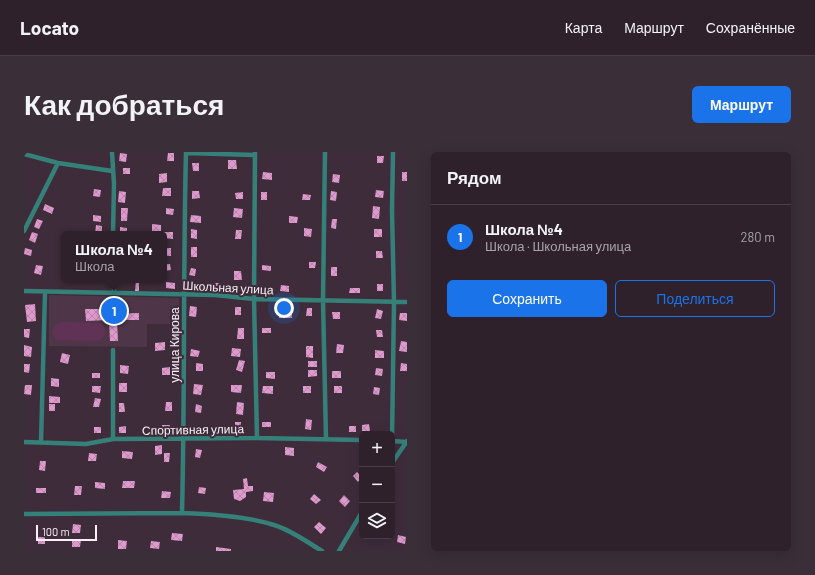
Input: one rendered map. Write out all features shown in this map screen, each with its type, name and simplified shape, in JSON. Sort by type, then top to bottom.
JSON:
[{"type":"street","points":[[112,152],[114,184],[113,231]]},
{"type":"street","points":[[325,152],[323,300],[326,439]]},
{"type":"street","points":[[392,431],[394,302],[392,210],[393,152]]},
{"type":"street","points":[[186,153],[255,154],[254,299],[257,438]]},
{"type":"street","name":"улица Кирова","points":[[182,513],[186,153]]},
{"type":"street","points":[[24,154],[58,163],[112,171]]},
{"type":"street","points":[[24,231],[58,163]]},
{"type":"street","points":[[114,283],[114,293]]},
{"type":"street","name":"Школьная улица","points":[[24,290],[45,292],[215,296],[254,299],[407,302]]},
{"type":"street","points":[[41,443],[45,292]]},
{"type":"street","points":[[112,350],[113,439]]},
{"type":"street","name":"Спортивная улица","points":[[24,442],[86,444],[113,439],[257,438],[359,440]]},
{"type":"street","points":[[395,441],[407,441]]},
{"type":"street","points":[[395,459],[407,441]]},
{"type":"street","points":[[24,514],[205,514],[273,525],[288,531],[322,551]]},
{"type":"street","points":[[339,551],[359,517]]},
{"type":"shaded area","points":[[49,295],[179,298],[179,324],[147,324],[147,347],[49,346]]},
{"type":"shaded area","points":[[62,322],[100,323],[105,328],[105,335],[100,340],[96,341],[58,340],[55,338],[52,331],[55,325]]},
{"type":"building","points":[[120,153],[127,154],[126,162],[119,161]]},
{"type":"building","points":[[168,153],[174,153],[174,161],[167,161]]},
{"type":"building","points":[[377,156],[384,156],[383,163],[377,163]]},
{"type":"building","points":[[228,160],[236,160],[237,169],[228,169]]},
{"type":"building","points":[[192,163],[199,163],[199,171],[193,171]]},
{"type":"building","points":[[123,168],[130,168],[130,174],[123,174]]},
{"type":"building","points":[[263,172],[272,173],[272,180],[262,179]]},
{"type":"building","points":[[402,172],[407,172],[407,181],[402,181]]},
{"type":"building","points":[[167,173],[167,182],[159,183],[159,174]]},
{"type":"building","points":[[333,174],[340,175],[339,183],[332,182]]},
{"type":"building","points":[[163,188],[171,188],[171,196],[162,196]]},
{"type":"building","points":[[94,189],[101,190],[100,197],[93,196]]},
{"type":"building","points":[[376,190],[384,191],[383,198],[375,197]]},
{"type":"building","points":[[119,191],[126,192],[125,203],[118,202]]},
{"type":"building","points":[[192,191],[199,191],[200,198],[192,199]]},
{"type":"building","points":[[331,191],[337,192],[336,201],[330,200]]},
{"type":"building","points":[[243,192],[243,199],[236,199],[235,193]]},
{"type":"building","points":[[261,192],[267,192],[267,200],[261,200]]},
{"type":"building","points":[[303,194],[311,195],[310,200],[302,200]]},
{"type":"building","points":[[45,204],[54,208],[52,214],[43,210]]},
{"type":"building","points":[[373,206],[380,207],[379,219],[372,218]]},
{"type":"building","points":[[121,208],[128,208],[127,221],[121,221]]},
{"type":"building","points":[[166,208],[174,209],[173,215],[166,214]]},
{"type":"building","points":[[234,208],[243,209],[242,218],[233,217]]},
{"type":"building","points":[[93,215],[101,216],[101,222],[93,221]]},
{"type":"building","points":[[191,215],[201,216],[201,223],[190,222]]},
{"type":"building","points":[[289,216],[298,217],[297,223],[289,223]]},
{"type":"building","points":[[37,219],[43,221],[39,229],[34,227]]},
{"type":"building","points":[[332,219],[337,219],[336,229],[331,228]]},
{"type":"building","points":[[152,224],[161,225],[161,231],[152,231]]},
{"type":"building","points":[[96,225],[102,226],[102,231],[95,231]]},
{"type":"building","points":[[120,227],[127,228],[127,231],[120,231]]},
{"type":"building","points":[[304,228],[312,229],[311,237],[304,236]]},
{"type":"building","points":[[191,229],[197,230],[197,239],[191,238]]},
{"type":"building","points":[[374,229],[382,229],[382,237],[374,237]]},
{"type":"building","points":[[236,230],[242,230],[241,239],[235,239]]},
{"type":"building","points":[[32,232],[38,234],[35,243],[29,240]]},
{"type":"building","points":[[167,232],[173,232],[173,239],[167,238]]},
{"type":"building","points":[[191,247],[197,247],[197,257],[191,257]]},
{"type":"building","points":[[25,248],[32,250],[31,256],[24,254]]},
{"type":"building","points":[[167,248],[171,248],[171,256],[167,256]]},
{"type":"building","points":[[376,251],[382,251],[383,258],[376,258]]},
{"type":"building","points":[[309,262],[316,262],[315,268],[309,268]]},
{"type":"building","points":[[167,264],[170,264],[171,270],[167,271]]},
{"type":"building","points":[[36,265],[43,266],[41,275],[34,273]]},
{"type":"building","points":[[262,265],[271,266],[271,271],[262,270]]},
{"type":"building","points":[[331,267],[337,267],[337,276],[331,276]]},
{"type":"building","points":[[191,268],[196,269],[195,276],[189,275]]},
{"type":"building","points":[[234,271],[241,271],[242,280],[234,280]]},
{"type":"building","points":[[167,282],[175,283],[175,289],[166,288]]},
{"type":"building","points":[[136,283],[139,283],[139,291],[135,291]]},
{"type":"building","points":[[211,283],[219,283],[219,289],[211,289]]},
{"type":"building","points":[[377,284],[383,284],[383,291],[377,291]]},
{"type":"building","points":[[281,285],[289,286],[289,292],[280,291]]},
{"type":"building","points":[[350,288],[360,288],[360,293],[349,293]]},
{"type":"building","points":[[35,304],[36,321],[27,322],[25,305]]},
{"type":"building","points":[[190,306],[197,307],[196,317],[189,316]]},
{"type":"building","points":[[235,307],[241,307],[241,315],[235,315]]},
{"type":"building","points":[[307,308],[312,308],[312,316],[306,316]]},
{"type":"building","points":[[85,309],[103,309],[104,316],[109,316],[109,314],[139,313],[139,320],[117,320],[118,341],[110,341],[109,320],[86,321]]},
{"type":"building","points":[[280,309],[292,310],[292,318],[279,318]]},
{"type":"building","points":[[377,309],[383,311],[381,319],[375,318]]},
{"type":"building","points":[[332,312],[340,312],[340,319],[333,319]]},
{"type":"building","points":[[400,313],[407,313],[407,321],[399,320]]},
{"type":"building","points":[[238,328],[244,328],[244,339],[237,339]]},
{"type":"building","points":[[262,328],[271,328],[271,333],[262,333]]},
{"type":"building","points":[[24,329],[30,329],[29,338],[24,337]]},
{"type":"building","points":[[376,330],[382,330],[383,337],[377,337]]},
{"type":"building","points":[[401,341],[407,342],[407,352],[399,351]]},
{"type":"building","points":[[165,342],[165,350],[155,351],[155,343]]},
{"type":"building","points":[[337,344],[344,345],[343,353],[336,353]]},
{"type":"building","points":[[24,345],[32,347],[31,357],[24,356]]},
{"type":"building","points":[[306,346],[313,346],[313,358],[306,357]]},
{"type":"building","points":[[232,348],[241,349],[240,357],[231,356]]},
{"type":"building","points":[[191,349],[200,351],[198,357],[190,356]]},
{"type":"building","points":[[375,350],[384,351],[384,358],[375,358]]},
{"type":"building","points":[[62,353],[70,355],[68,364],[60,362]]},
{"type":"building","points":[[239,360],[245,361],[242,372],[236,370]]},
{"type":"building","points":[[308,361],[317,361],[317,367],[308,367]]},
{"type":"building","points":[[196,363],[203,364],[203,371],[196,371]]},
{"type":"building","points":[[401,363],[407,364],[407,371],[400,371]]},
{"type":"building","points":[[24,364],[30,364],[29,373],[24,372]]},
{"type":"building","points":[[120,365],[129,366],[128,374],[120,373]]},
{"type":"building","points":[[170,367],[170,375],[162,375],[162,368]]},
{"type":"building","points":[[376,368],[383,369],[382,376],[375,375]]},
{"type":"building","points":[[308,370],[317,370],[317,376],[308,377]]},
{"type":"building","points":[[332,371],[341,371],[341,378],[332,378]]},
{"type":"building","points":[[266,372],[275,372],[275,379],[266,378]]},
{"type":"building","points":[[92,373],[100,373],[100,378],[92,378]]},
{"type":"building","points":[[51,378],[59,379],[59,387],[51,386]]},
{"type":"building","points":[[119,383],[127,383],[127,392],[119,392]]},
{"type":"building","points":[[194,384],[203,385],[201,395],[193,394]]},
{"type":"building","points":[[25,385],[32,385],[31,395],[24,394]]},
{"type":"building","points":[[231,385],[242,385],[241,393],[231,392]]},
{"type":"building","points":[[92,386],[101,386],[100,393],[92,392]]},
{"type":"building","points":[[263,386],[273,386],[273,394],[262,393]]},
{"type":"building","points":[[303,386],[311,386],[311,393],[303,393]]},
{"type":"building","points":[[334,386],[342,386],[342,393],[334,393]]},
{"type":"building","points":[[374,387],[380,388],[379,395],[373,394]]},
{"type":"building","points":[[49,396],[60,397],[60,403],[49,403]]},
{"type":"building","points":[[95,398],[101,399],[99,407],[93,407]]},
{"type":"building","points":[[166,402],[172,402],[172,411],[165,411]]},
{"type":"building","points":[[237,402],[244,403],[243,415],[236,414]]},
{"type":"building","points":[[119,403],[124,403],[125,412],[119,412]]},
{"type":"building","points":[[49,404],[55,404],[55,411],[49,411]]},
{"type":"building","points":[[196,404],[202,406],[201,413],[195,412]]},
{"type":"building","points":[[306,419],[312,420],[311,430],[305,429]]},
{"type":"building","points":[[235,422],[241,422],[241,428],[235,428]]},
{"type":"building","points":[[262,422],[271,422],[271,427],[262,427]]},
{"type":"building","points":[[369,424],[370,431],[362,431],[362,425]]},
{"type":"building","points":[[162,425],[170,425],[170,432],[162,432]]},
{"type":"building","points":[[126,426],[126,433],[119,433],[119,427]]},
{"type":"building","points":[[191,426],[199,426],[199,431],[191,431]]},
{"type":"building","points":[[349,426],[356,426],[356,432],[349,432]]},
{"type":"building","points":[[94,427],[101,427],[101,433],[94,433]]},
{"type":"building","points":[[162,445],[162,454],[155,455],[155,446]]},
{"type":"building","points":[[285,447],[294,448],[294,456],[285,455]]},
{"type":"building","points":[[196,449],[202,450],[200,458],[195,457]]},
{"type":"building","points":[[122,451],[133,452],[132,459],[122,458]]},
{"type":"building","points":[[89,453],[97,454],[96,461],[88,461]]},
{"type":"building","points":[[164,453],[170,453],[169,462],[164,462]]},
{"type":"building","points":[[40,461],[46,461],[45,471],[39,470]]},
{"type":"building","points":[[318,462],[327,467],[324,472],[316,467]]},
{"type":"building","points":[[357,472],[359,474],[358,482],[353,476]]},
{"type":"building","points":[[247,478],[248,486],[253,486],[253,491],[246,492],[246,497],[240,501],[234,499],[233,490],[244,489],[243,479]]},
{"type":"building","points":[[123,481],[135,481],[134,488],[122,488]]},
{"type":"building","points":[[95,482],[105,483],[105,489],[95,488]]},
{"type":"building","points":[[75,486],[82,486],[81,495],[74,495]]},
{"type":"building","points":[[199,487],[206,488],[205,494],[198,493]]},
{"type":"building","points":[[36,488],[46,488],[46,493],[36,493]]},
{"type":"building","points":[[162,491],[171,492],[170,498],[161,498]]},
{"type":"building","points":[[264,492],[274,493],[273,502],[263,501]]},
{"type":"building","points":[[314,494],[321,500],[316,504],[310,499]]},
{"type":"building","points":[[344,495],[350,501],[345,507],[339,501]]},
{"type":"building","points":[[319,522],[326,528],[321,534],[314,527]]},
{"type":"building","points":[[73,524],[81,525],[80,533],[72,533]]},
{"type":"building","points":[[172,533],[183,534],[182,541],[171,540]]},
{"type":"building","points":[[398,535],[406,537],[405,544],[397,542]]},
{"type":"building","points":[[38,537],[45,537],[45,544],[38,544]]},
{"type":"building","points":[[72,539],[81,540],[80,547],[72,547]]},
{"type":"building","points":[[118,540],[127,541],[126,549],[118,549]]},
{"type":"building","points":[[151,541],[160,542],[159,549],[150,548]]},
{"type":"building","points":[[216,547],[231,549],[231,551],[216,551]]},
{"type":"place","name":"Школа №4","points":[[114,311]]}]
